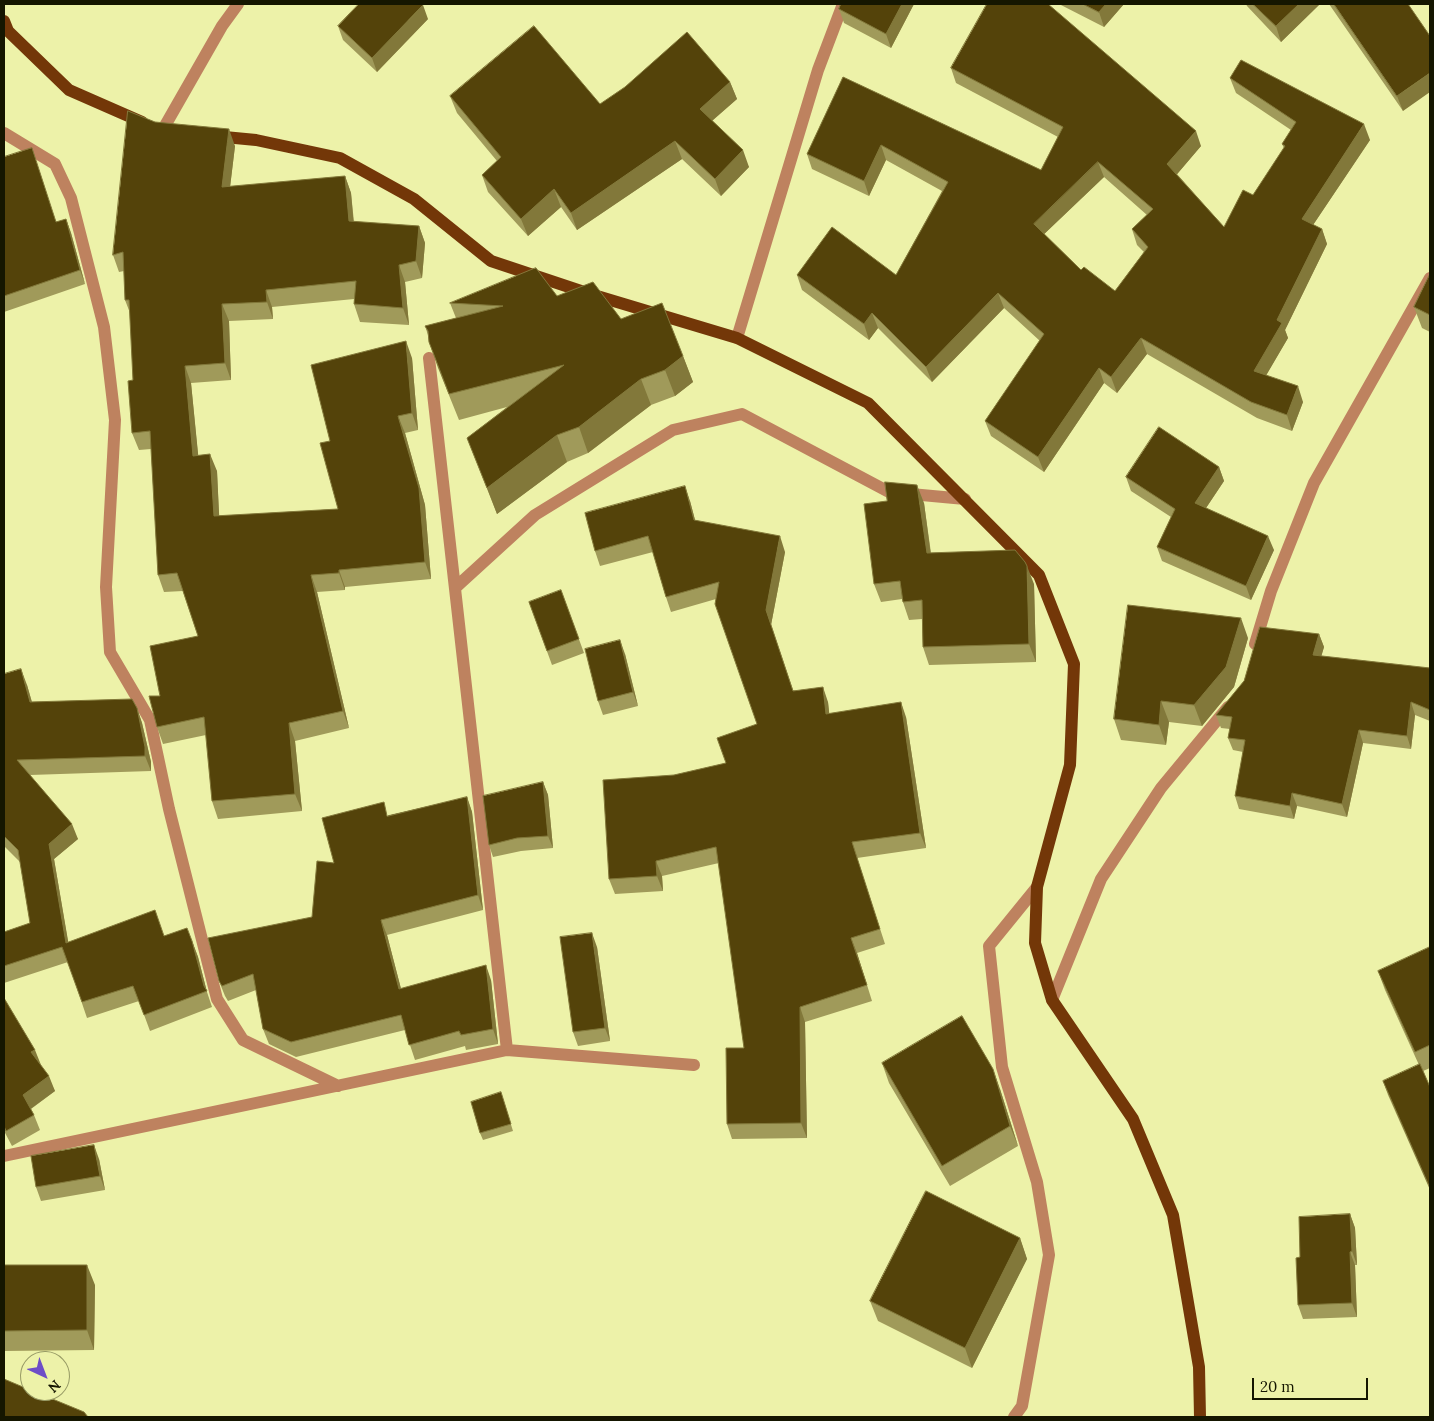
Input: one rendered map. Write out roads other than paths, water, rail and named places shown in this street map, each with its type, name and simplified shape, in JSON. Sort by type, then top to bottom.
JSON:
[{"type":"main road","points":[[5,29],[69,90],[162,131],[180,133]]},
{"type":"main road","points":[[199,134],[256,140],[340,158],[414,199],[491,261],[587,293],[737,338],[868,403],[1039,575],[1074,664],[1070,765],[1037,887],[1035,943],[1052,1000],[1132,1119],[1173,1215],[1199,1367],[1200,1417]]},
{"type":"street","points":[[162,131],[222,26],[238,4]]},
{"type":"street","points":[[737,338],[818,70],[843,4]]},
{"type":"street","points":[[4,133],[55,164],[71,198],[104,327],[115,420],[106,587],[110,652],[150,720],[169,809],[217,999],[243,1040],[338,1086]]},
{"type":"street","points":[[1252,654],[1271,591],[1314,483],[1430,278]]},
{"type":"street","points":[[429,358],[507,1050]]},
{"type":"street","points":[[455,588],[535,515],[673,430],[742,414],[889,492],[965,499]]},
{"type":"street","points":[[1052,1000],[1101,879],[1161,788],[1235,698]]},
{"type":"street","points":[[1014,1417],[1022,1406],[1049,1255],[1037,1182],[1002,1066],[989,946],[1037,887]]},
{"type":"street","points":[[4,1156],[507,1050],[694,1065]]}]
